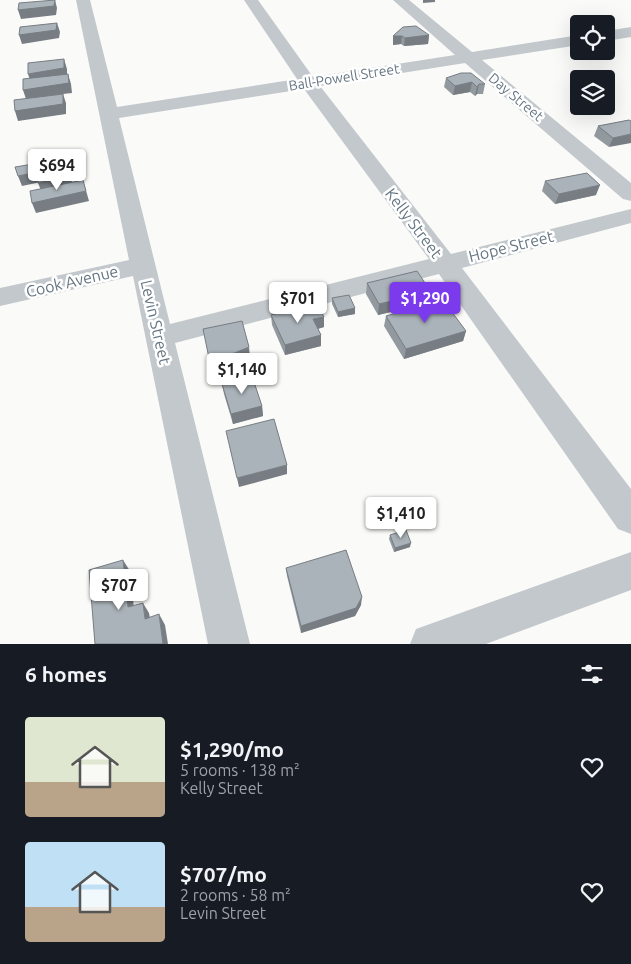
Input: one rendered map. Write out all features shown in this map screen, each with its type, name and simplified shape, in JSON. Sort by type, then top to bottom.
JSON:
[{"type":"street","name":"Levin Street","points":[[83,0],[229,644]]},
{"type":"street","name":"Kelly Street","points":[[251,0],[308,82],[444,262],[631,517]]},
{"type":"street","name":"Day Street","points":[[400,0],[631,194]]},
{"type":"street","points":[[615,35],[631,32]]},
{"type":"street","points":[[615,39],[631,47]]},
{"type":"street","name":"Ball-Powell Street","points":[[109,114],[570,41]]},
{"type":"street","name":"Hope Street","points":[[159,337],[444,262],[631,216]]},
{"type":"street","name":"Cook Avenue","points":[[0,297],[143,265]]},
{"type":"street","points":[[431,644],[631,571]]},
{"type":"building","points":[[55,0],[54,6],[18,10],[19,3]]},
{"type":"building","points":[[57,23],[56,30],[19,35],[20,27]]},
{"type":"building","points":[[416,26],[429,35],[405,38],[393,36],[403,27]]},
{"type":"building","points":[[64,59],[64,68],[28,74],[28,63]]},
{"type":"building","points":[[461,73],[471,73],[485,84],[479,84],[477,87],[472,82],[455,86],[446,78]]},
{"type":"building","points":[[68,74],[69,83],[23,90],[23,79]]},
{"type":"building","points":[[63,94],[63,104],[15,111],[14,100]]},
{"type":"building","points":[[631,121],[631,134],[613,138],[598,126]]},
{"type":"building","points":[[70,158],[68,176],[38,183],[37,172],[18,176],[15,167]]},
{"type":"building","points":[[587,173],[600,185],[559,194],[545,181]]},
{"type":"building","points":[[83,180],[86,191],[32,203],[30,191]]},
{"type":"building","points":[[417,271],[431,292],[379,304],[367,283]]},
{"type":"building","points":[[349,295],[355,308],[338,312],[332,298]]},
{"type":"building","points":[[443,300],[466,331],[406,349],[386,316]]},
{"type":"building","points":[[317,303],[324,317],[313,319],[321,335],[285,345],[271,315]]},
{"type":"building","points":[[242,321],[249,347],[210,363],[203,329]]},
{"type":"building","points":[[252,376],[262,406],[231,414],[222,384]]},
{"type":"building","points":[[274,419],[287,465],[237,478],[226,431]]},
{"type":"building","points":[[406,530],[411,543],[395,548],[390,535]]},
{"type":"building","points":[[346,550],[362,597],[356,608],[301,626],[286,568]]},
{"type":"building","points":[[123,560],[128,607],[143,603],[145,619],[159,614],[163,644],[95,644],[89,570]]}]
